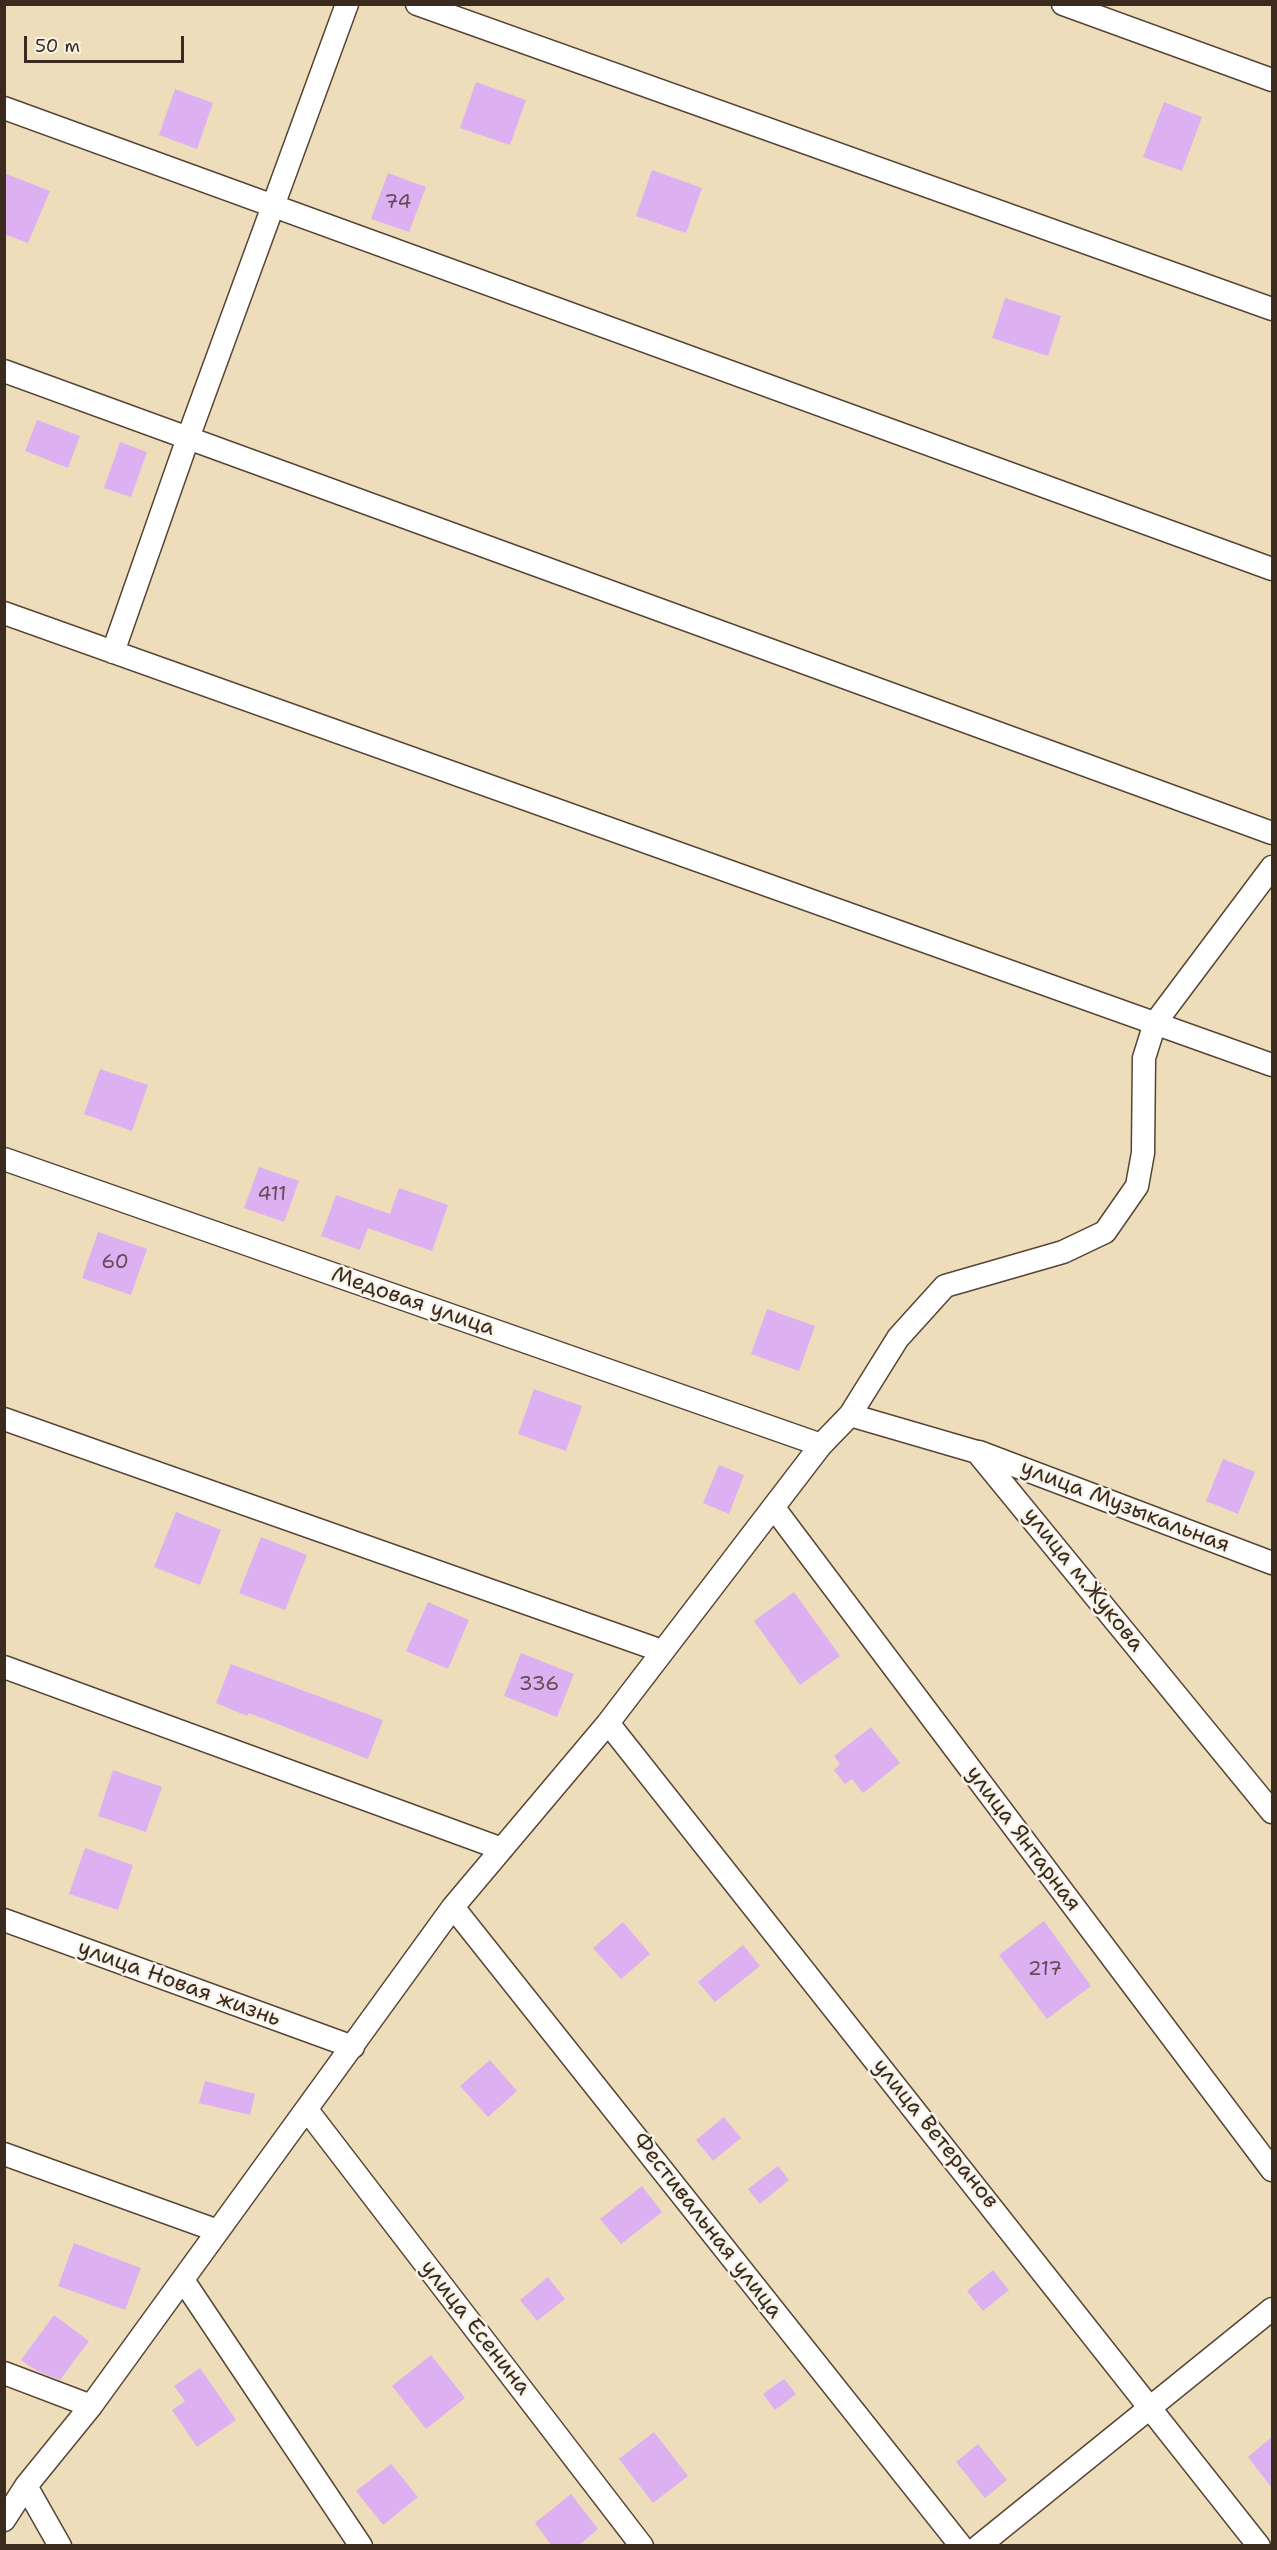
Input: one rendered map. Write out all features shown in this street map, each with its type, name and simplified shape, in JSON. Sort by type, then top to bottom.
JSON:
[{"type":"street","points":[[113,652],[188,438],[347,4]]},
{"type":"street","points":[[417,4],[1272,309]]},
{"type":"street","points":[[1063,4],[1272,80]]},
{"type":"street","points":[[4,108],[1272,569]]},
{"type":"street","points":[[4,371],[1272,833]]},
{"type":"street","points":[[4,613],[1272,1065]]},
{"type":"street","points":[[4,2520],[26,2486],[91,2406],[453,1906],[608,1723],[821,1445],[849,1415],[898,1338],[945,1286],[1063,1252],[1105,1232],[1137,1186],[1143,1153],[1143,1058],[1155,1023],[1272,867]]},
{"type":"street","name":"Медовая улица","points":[[4,1159],[821,1445]]},
{"type":"street","points":[[849,1415],[977,1452]]},
{"type":"street","points":[[4,1419],[662,1651]]},
{"type":"street","name":"улица Музыкальная","points":[[977,1452],[1272,1563]]},
{"type":"street","name":"улица м.Жукова","points":[[977,1452],[1272,1812]]},
{"type":"street","name":"улица Янтарная","points":[[774,1508],[1272,2170]]},
{"type":"street","points":[[4,1667],[502,1849]]},
{"type":"street","name":"улица Ветеранов","points":[[608,1723],[1153,2408],[1259,2546]]},
{"type":"street","name":"Фестивальная улица","points":[[453,1906],[961,2546]]},
{"type":"street","name":"улица Новая жизнь","points":[[4,1920],[353,2047]]},
{"type":"street","name":"улица Есенина","points":[[307,2110],[642,2546]]},
{"type":"street","points":[[4,2154],[218,2231]]},
{"type":"street","points":[[183,2280],[361,2546]]},
{"type":"street","points":[[980,2546],[1153,2408],[1272,2309]]},
{"type":"street","points":[[4,2373],[91,2406]]},
{"type":"street","points":[[26,2486],[60,2546]]},
{"type":"building","points":[[476,82],[526,100],[510,145],[460,128]]},
{"type":"building","points":[[175,89],[213,103],[197,149],[159,135]]},
{"type":"building","points":[[1164,102],[1202,117],[1182,171],[1143,157]]},
{"type":"building","points":[[652,170],[702,188],[686,233],[636,216]]},
{"type":"building","points":[[4,173],[50,191],[28,243],[4,234]]},
{"type":"building","points":[[388,173],[426,187],[409,232],[371,219]]},
{"type":"building","points":[[1005,298],[1061,316],[1048,356],[992,338]]},
{"type":"building","points":[[37,420],[80,436],[68,468],[25,451]]},
{"type":"building","points":[[120,442],[147,452],[131,497],[104,488]]},
{"type":"building","points":[[100,1069],[148,1085],[132,1131],[84,1114]]},
{"type":"building","points":[[259,1167],[299,1181],[284,1222],[244,1208]]},
{"type":"building","points":[[399,1188],[448,1205],[432,1251],[368,1228],[360,1250],[321,1236],[336,1195],[390,1214]]},
{"type":"building","points":[[98,1232],[147,1249],[131,1295],[82,1278]]},
{"type":"building","points":[[767,1309],[815,1326],[799,1371],[751,1354]]},
{"type":"building","points":[[534,1389],[582,1406],[566,1451],[518,1434]]},
{"type":"building","points":[[1223,1459],[1255,1472],[1238,1514],[1206,1501]]},
{"type":"building","points":[[719,1465],[744,1475],[729,1514],[703,1503]]},
{"type":"building","points":[[176,1512],[221,1530],[200,1585],[154,1567]]},
{"type":"building","points":[[261,1537],[307,1555],[285,1610],[239,1593]]},
{"type":"building","points":[[794,1592],[840,1656],[800,1685],[754,1621]]},
{"type":"building","points":[[428,1602],[469,1620],[448,1669],[406,1651]]},
{"type":"building","points":[[521,1653],[574,1674],[557,1717],[504,1696]]},
{"type":"building","points":[[231,1664],[383,1720],[368,1759],[249,1713],[247,1716],[216,1703]]},
{"type":"building","points":[[871,1727],[900,1763],[863,1793],[852,1779],[845,1784],[834,1770],[840,1764],[834,1756]]},
{"type":"building","points":[[113,1770],[162,1787],[146,1832],[98,1816]]},
{"type":"building","points":[[85,1848],[133,1865],[118,1910],[69,1894]]},
{"type":"building","points":[[1044,1921],[1091,1986],[1047,2019],[999,1955]]},
{"type":"building","points":[[623,1922],[650,1954],[621,1979],[593,1948]]},
{"type":"building","points":[[743,1945],[760,1966],[715,2002],[698,1982]]},
{"type":"building","points":[[490,2060],[517,2091],[488,2117],[460,2086]]},
{"type":"building","points":[[205,2081],[255,2094],[250,2115],[199,2103]]},
{"type":"building","points":[[724,2117],[741,2138],[713,2161],[696,2140]]},
{"type":"building","points":[[778,2166],[789,2180],[760,2204],[748,2189]]},
{"type":"building","points":[[642,2186],[662,2212],[621,2244],[600,2219]]},
{"type":"building","points":[[74,2243],[141,2268],[125,2310],[58,2286]]},
{"type":"building","points":[[993,2270],[1009,2290],[983,2311],[967,2291]]},
{"type":"building","points":[[548,2277],[565,2299],[537,2321],[520,2300]]},
{"type":"building","points":[[54,2315],[89,2341],[60,2380],[37,2371],[21,2360]]},
{"type":"building","points":[[431,2355],[465,2398],[426,2429],[392,2386]]},
{"type":"building","points":[[200,2368],[236,2420],[197,2447],[172,2410],[185,2401],[174,2386]]},
{"type":"building","points":[[784,2379],[796,2394],[775,2410],[763,2394]]},
{"type":"building","points":[[654,2432],[688,2476],[653,2503],[619,2459]]},
{"type":"building","points":[[1272,2437],[1272,2488],[1248,2457]]},
{"type":"building","points":[[978,2444],[1007,2480],[985,2498],[956,2462]]},
{"type":"building","points":[[391,2464],[418,2497],[383,2525],[356,2491]]},
{"type":"building","points":[[571,2494],[598,2529],[578,2546],[552,2546],[535,2523]]}]
